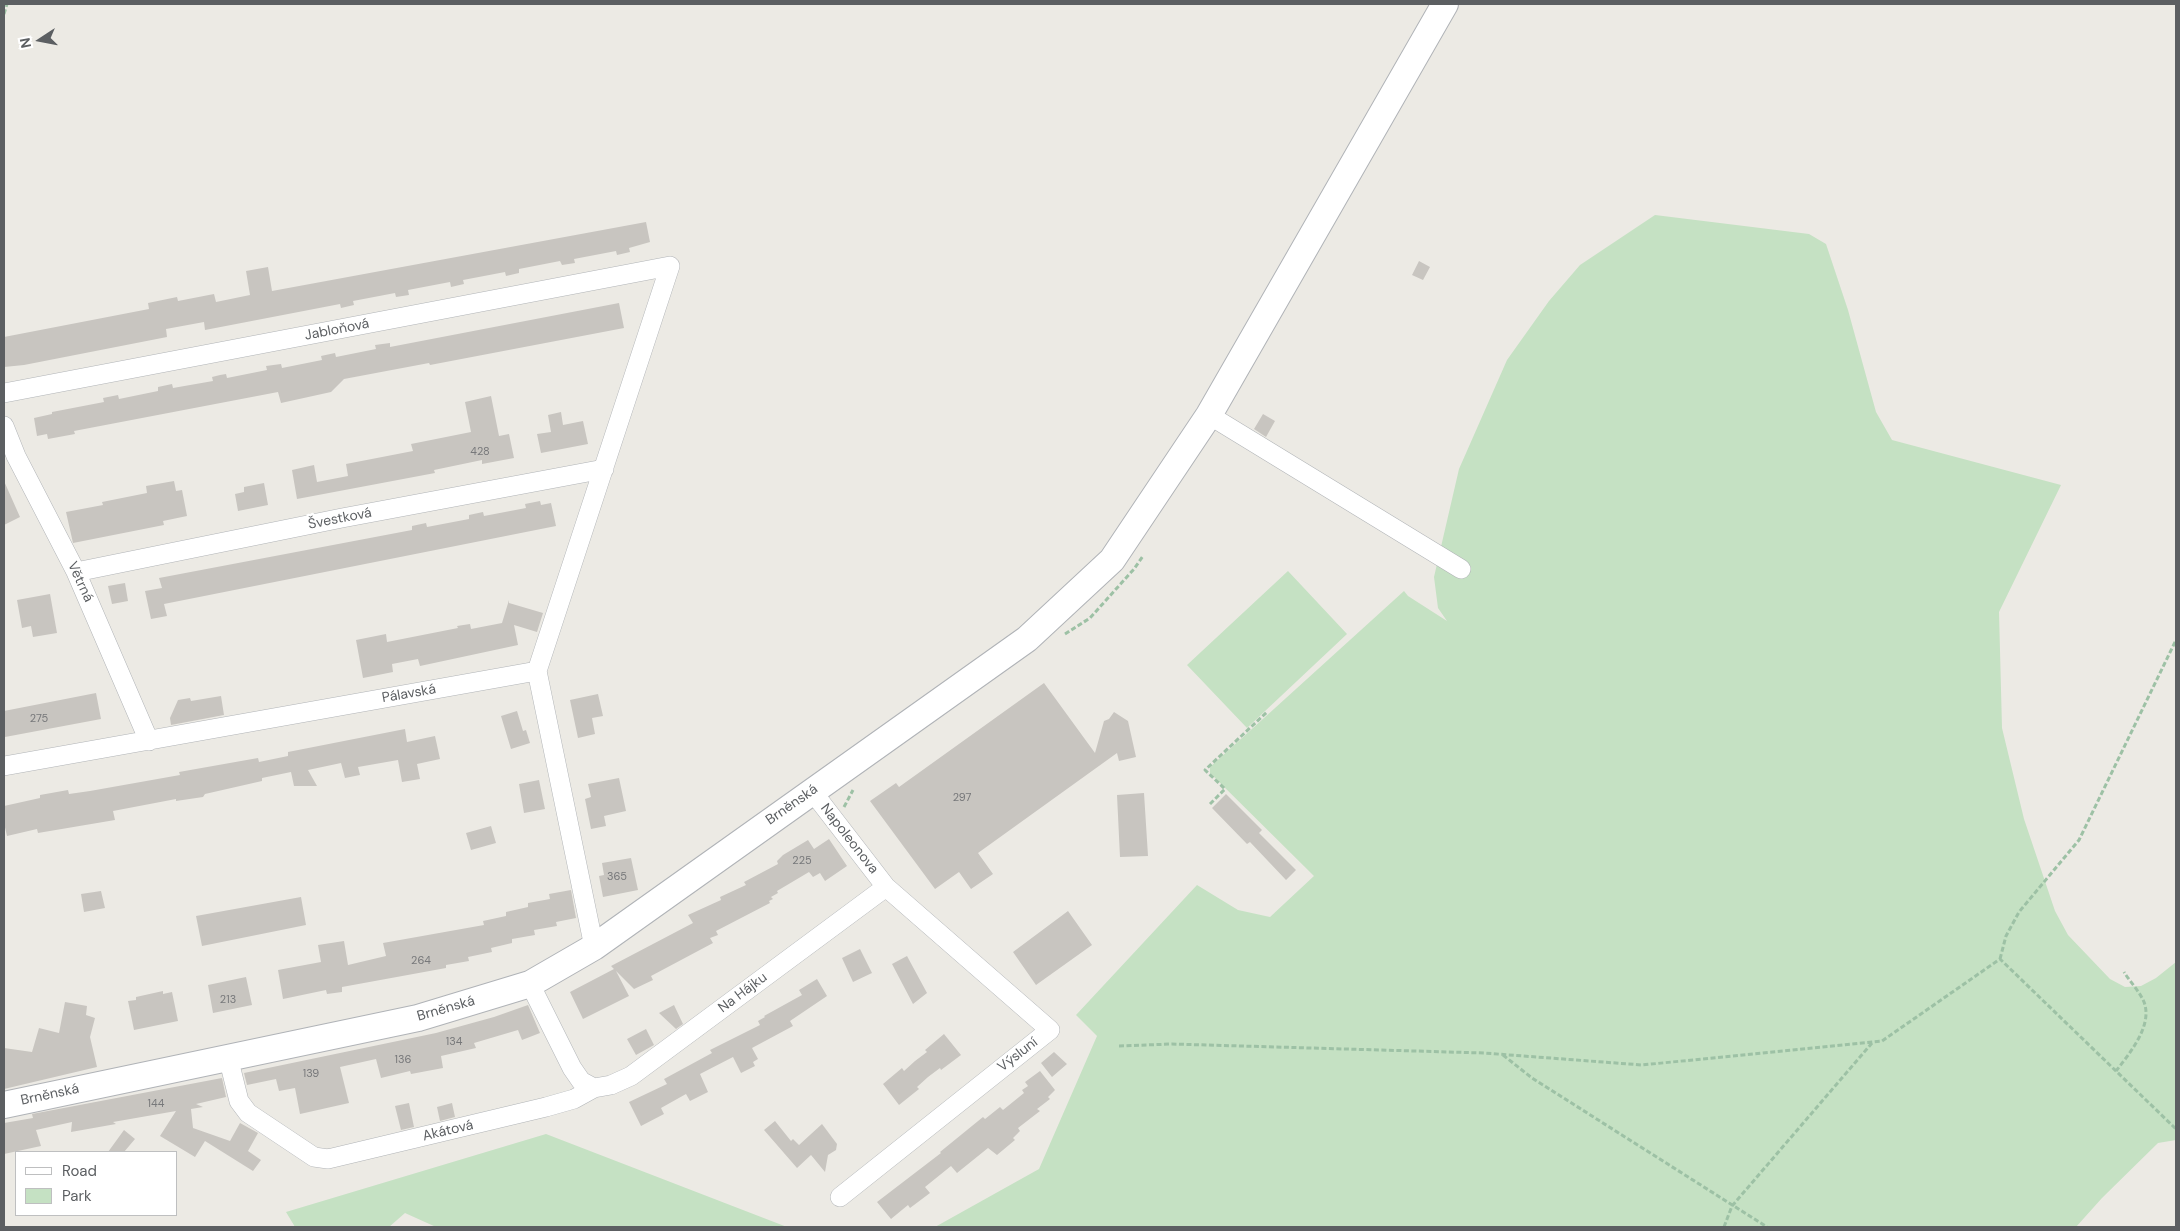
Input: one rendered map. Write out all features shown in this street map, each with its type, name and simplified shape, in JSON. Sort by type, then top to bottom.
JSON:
[{"type":"main road","name":"Brněnská","points":[[4,1105],[418,1018],[530,984],[594,947],[1027,639],[1112,560],[1208,415],[1445,4]]},
{"type":"street","name":"Jabloňová","points":[[4,393],[670,266],[604,469]]},
{"type":"street","points":[[1208,415],[1462,570]]},
{"type":"street","name":"Větrná","points":[[4,426],[10,457],[76,572],[149,741]]},
{"type":"street","points":[[594,947],[537,670],[604,469]]},
{"type":"street","name":"Švestková","points":[[76,572],[342,518],[604,469]]},
{"type":"street","name":"Pálavská","points":[[4,766],[537,670]]},
{"type":"street","name":"Napoleonova","points":[[822,784],[886,887]]},
{"type":"street","name":"Na Hájku","points":[[594,1088],[611,1085],[631,1076],[886,887]]},
{"type":"street","name":"Výsluní","points":[[840,1197],[1050,1030],[886,887]]},
{"type":"street","points":[[530,984],[572,1068],[581,1080],[594,1088]]},
{"type":"street","name":"Akátová","points":[[228,1057],[239,1101],[248,1113],[314,1157],[328,1159],[546,1107],[574,1099],[594,1088]]},
{"type":"path","points":[[4,14],[7,4]]},
{"type":"path","points":[[1119,1046],[1172,1044],[1503,1054],[1642,1065],[1882,1041],[2000,959],[2006,936],[2018,912],[2079,840],[2176,640]]},
{"type":"path","points":[[1210,804],[1225,789],[1205,770],[1267,712]]},
{"type":"path","points":[[2000,959],[2176,1129]]},
{"type":"path","points":[[2116,1071],[2134,1047],[2144,1027],[2145,1006],[2124,972]]},
{"type":"path","points":[[1724,1227],[1732,1206],[1873,1042]]},
{"type":"path","points":[[1503,1054],[1532,1078],[1767,1227]]},
{"type":"green space","points":[[1655,215],[1809,234],[1826,244],[1848,310],[1876,412],[1892,440],[2061,485],[1999,612],[2002,728],[2024,819],[2055,911],[2068,935],[2110,979],[2125,987],[2141,986],[2156,978],[2176,962],[2176,1140],[2158,1143],[2102,1198],[2076,1227],[935,1227],[1039,1169],[1097,1036],[1076,1015],[1197,885],[1238,910],[1270,917],[1314,876],[1210,773],[1210,767],[1404,591],[1408,596],[1447,621],[1438,608],[1434,577],[1459,469],[1507,360],[1549,301],[1580,265]]},
{"type":"green space","points":[[1288,571],[1347,634],[1247,728],[1187,665]]},
{"type":"green space","points":[[546,1134],[787,1227],[436,1227],[405,1213],[389,1227],[295,1227],[286,1212]]},
{"type":"building","points":[[646,222],[650,242],[629,248],[630,252],[617,255],[616,251],[574,259],[575,263],[562,265],[560,261],[519,269],[519,273],[506,276],[505,272],[463,280],[464,284],[451,287],[450,282],[408,290],[409,295],[396,297],[395,293],[353,301],[354,305],[341,308],[340,304],[205,330],[204,322],[166,329],[167,337],[24,365],[4,367],[4,337],[149,309],[148,303],[177,297],[178,301],[214,294],[216,302],[250,295],[246,271],[268,267],[272,291]]},
{"type":"building","points":[[1419,261],[1430,267],[1423,280],[1412,275]]},
{"type":"building","points":[[619,303],[624,328],[430,365],[429,363],[344,379],[331,392],[281,403],[278,392],[74,431],[75,434],[48,439],[47,434],[37,436],[34,418],[52,414],[52,412],[104,402],[103,398],[118,395],[119,399],[158,391],[158,387],[172,384],[173,388],[213,381],[212,377],[220,375],[226,374],[227,378],[267,370],[266,366],[281,364],[282,368],[322,360],[321,356],[335,353],[336,357],[376,349],[375,345],[390,343],[390,347]]},
{"type":"building","points":[[491,396],[499,436],[509,434],[514,458],[482,464],[482,460],[434,470],[435,473],[297,499],[292,470],[314,465],[317,482],[348,476],[346,464],[413,451],[411,444],[471,432],[465,402]]},
{"type":"building","points":[[561,412],[563,425],[583,421],[588,444],[541,453],[537,434],[551,432],[548,415]]},
{"type":"building","points":[[1263,414],[1275,421],[1266,437],[1254,429]]},
{"type":"building","points":[[4,481],[20,517],[4,525]]},
{"type":"building","points":[[174,481],[176,491],[182,490],[187,516],[163,521],[164,525],[73,543],[66,512],[103,505],[102,502],[147,493],[146,486]]},
{"type":"building","points":[[264,483],[268,505],[238,511],[235,494],[244,492],[244,487]]},
{"type":"building","points":[[540,501],[541,505],[551,503],[556,526],[164,604],[167,616],[151,619],[145,591],[162,588],[159,578],[412,530],[412,526],[426,523],[427,527],[469,519],[469,515],[483,512],[484,516],[526,508],[525,504]]},
{"type":"building","points":[[125,583],[128,601],[112,604],[108,586]]},
{"type":"building","points":[[50,594],[57,633],[33,637],[31,626],[22,628],[17,600]]},
{"type":"building","points":[[509,600],[509,603],[543,613],[537,632],[514,625],[518,645],[420,666],[418,659],[392,664],[393,672],[363,678],[356,640],[386,634],[387,642],[458,628],[457,626],[470,624],[471,629],[502,623]]},
{"type":"building","points":[[1044,683],[1095,753],[1104,721],[1109,719],[1114,712],[1128,721],[1136,757],[1119,761],[1117,753],[978,853],[993,874],[971,889],[959,872],[935,889],[870,801],[896,783],[899,787]]},
{"type":"building","points":[[96,693],[101,719],[5,737],[4,711]]},
{"type":"building","points":[[598,694],[603,716],[592,718],[595,734],[578,738],[570,700]]},
{"type":"building","points":[[221,696],[224,715],[171,725],[170,718],[178,700],[190,698],[191,701]]},
{"type":"building","points":[[517,711],[523,731],[526,730],[530,743],[511,749],[501,716]]},
{"type":"building","points":[[405,729],[407,742],[435,736],[440,759],[417,764],[420,779],[402,782],[398,760],[358,767],[360,775],[345,778],[341,763],[308,770],[317,786],[294,786],[291,772],[262,778],[262,781],[205,794],[203,797],[176,801],[176,799],[113,811],[115,820],[38,833],[37,829],[7,836],[4,823],[4,806],[40,798],[40,795],[68,790],[69,794],[90,791],[180,775],[179,772],[258,758],[259,762],[288,756],[288,752]]},
{"type":"building","points":[[619,778],[626,811],[604,816],[606,826],[591,829],[585,799],[591,797],[588,784]]},
{"type":"building","points":[[539,780],[545,809],[524,813],[519,784]]},
{"type":"building","points":[[1144,793],[1148,856],[1120,857],[1117,795]]},
{"type":"building","points":[[1226,794],[1262,830],[1259,833],[1296,870],[1286,880],[1250,842],[1247,844],[1212,808]]},
{"type":"building","points":[[491,826],[496,843],[471,850],[466,833]]},
{"type":"building","points":[[829,839],[847,866],[825,881],[820,873],[813,877],[809,872],[777,891],[778,893],[771,897],[773,899],[769,901],[770,903],[716,931],[718,935],[710,938],[713,943],[651,976],[653,980],[634,989],[616,971],[629,996],[583,1019],[570,992],[614,969],[611,966],[693,923],[688,915],[721,900],[720,897],[746,885],[744,882],[778,864],[777,861],[783,855],[808,840],[814,849]]},
{"type":"building","points":[[631,858],[638,890],[603,897],[599,876],[604,875],[602,863]]},
{"type":"building","points":[[571,890],[576,918],[556,922],[557,926],[534,930],[535,935],[512,939],[512,943],[491,948],[492,952],[468,957],[469,961],[446,965],[446,968],[342,987],[342,992],[327,994],[326,990],[283,999],[278,970],[321,962],[318,945],[344,941],[348,965],[386,956],[383,943],[484,925],[483,921],[506,916],[506,912],[528,907],[528,903],[550,899],[549,894]]},
{"type":"building","points":[[101,891],[105,908],[84,912],[81,894]]},
{"type":"building","points":[[301,897],[306,925],[202,946],[196,916]]},
{"type":"building","points":[[1068,911],[1092,945],[1036,985],[1013,952]]},
{"type":"building","points":[[860,949],[872,973],[853,982],[842,958]]},
{"type":"building","points":[[907,956],[927,993],[913,1004],[892,964]]},
{"type":"building","points":[[246,977],[252,1005],[213,1013],[208,985]]},
{"type":"building","points":[[817,979],[827,996],[790,1021],[793,1026],[752,1048],[758,1059],[753,1062],[755,1066],[741,1073],[733,1057],[700,1074],[708,1092],[690,1101],[686,1094],[661,1108],[664,1114],[641,1126],[629,1102],[667,1084],[664,1079],[712,1053],[710,1050],[760,1025],[758,1021],[764,1016],[802,995],[799,990]]},
{"type":"building","points":[[163,991],[163,994],[172,992],[178,1021],[134,1030],[128,1001],[136,1000],[136,997]]},
{"type":"building","points":[[65,1002],[87,1006],[86,1015],[95,1018],[90,1037],[97,1067],[4,1089],[4,1048],[32,1052],[39,1028],[59,1033]]},
{"type":"building","points":[[528,1005],[540,1033],[522,1040],[518,1030],[474,1043],[476,1048],[441,1056],[443,1068],[411,1074],[410,1071],[381,1078],[376,1059],[340,1067],[349,1103],[300,1114],[295,1088],[279,1091],[276,1079],[247,1085],[244,1073],[436,1033],[494,1017]]},
{"type":"building","points":[[674,1005],[683,1024],[676,1029],[659,1013]]},
{"type":"building","points":[[646,1029],[654,1045],[636,1055],[627,1039]]},
{"type":"building","points":[[944,1034],[961,1055],[928,1077],[917,1087],[919,1089],[899,1105],[883,1084],[902,1068],[904,1071],[927,1052],[925,1050]]},
{"type":"building","points":[[1054,1052],[1067,1064],[1052,1077],[1041,1063]]},
{"type":"building","points":[[1040,1071],[1055,1090],[1048,1097],[1050,1099],[1037,1109],[1040,1111],[1018,1128],[1020,1131],[1013,1138],[1015,1140],[997,1155],[988,1148],[957,1173],[951,1166],[925,1187],[930,1193],[910,1208],[908,1205],[891,1219],[877,1202],[941,1153],[983,1117],[985,1119],[1000,1107],[1003,1110],[1024,1093],[1022,1090],[1028,1086],[1025,1082]]},
{"type":"building","points":[[222,1078],[226,1097],[196,1104],[203,1107],[191,1109],[193,1128],[230,1141],[240,1123],[258,1133],[248,1151],[261,1160],[253,1171],[205,1141],[195,1157],[160,1136],[176,1111],[113,1122],[116,1124],[71,1132],[72,1122],[36,1130],[41,1146],[4,1154],[4,1123],[33,1118],[32,1114]]},
{"type":"building","points":[[409,1103],[414,1127],[401,1130],[395,1106]]},
{"type":"building","points":[[452,1103],[455,1117],[440,1121],[437,1107]]},
{"type":"building","points":[[775,1121],[791,1141],[793,1139],[799,1145],[822,1124],[837,1144],[836,1150],[828,1155],[825,1172],[811,1155],[797,1168],[764,1130]]},
{"type":"building","points":[[124,1130],[135,1139],[125,1151],[109,1151]]}]
